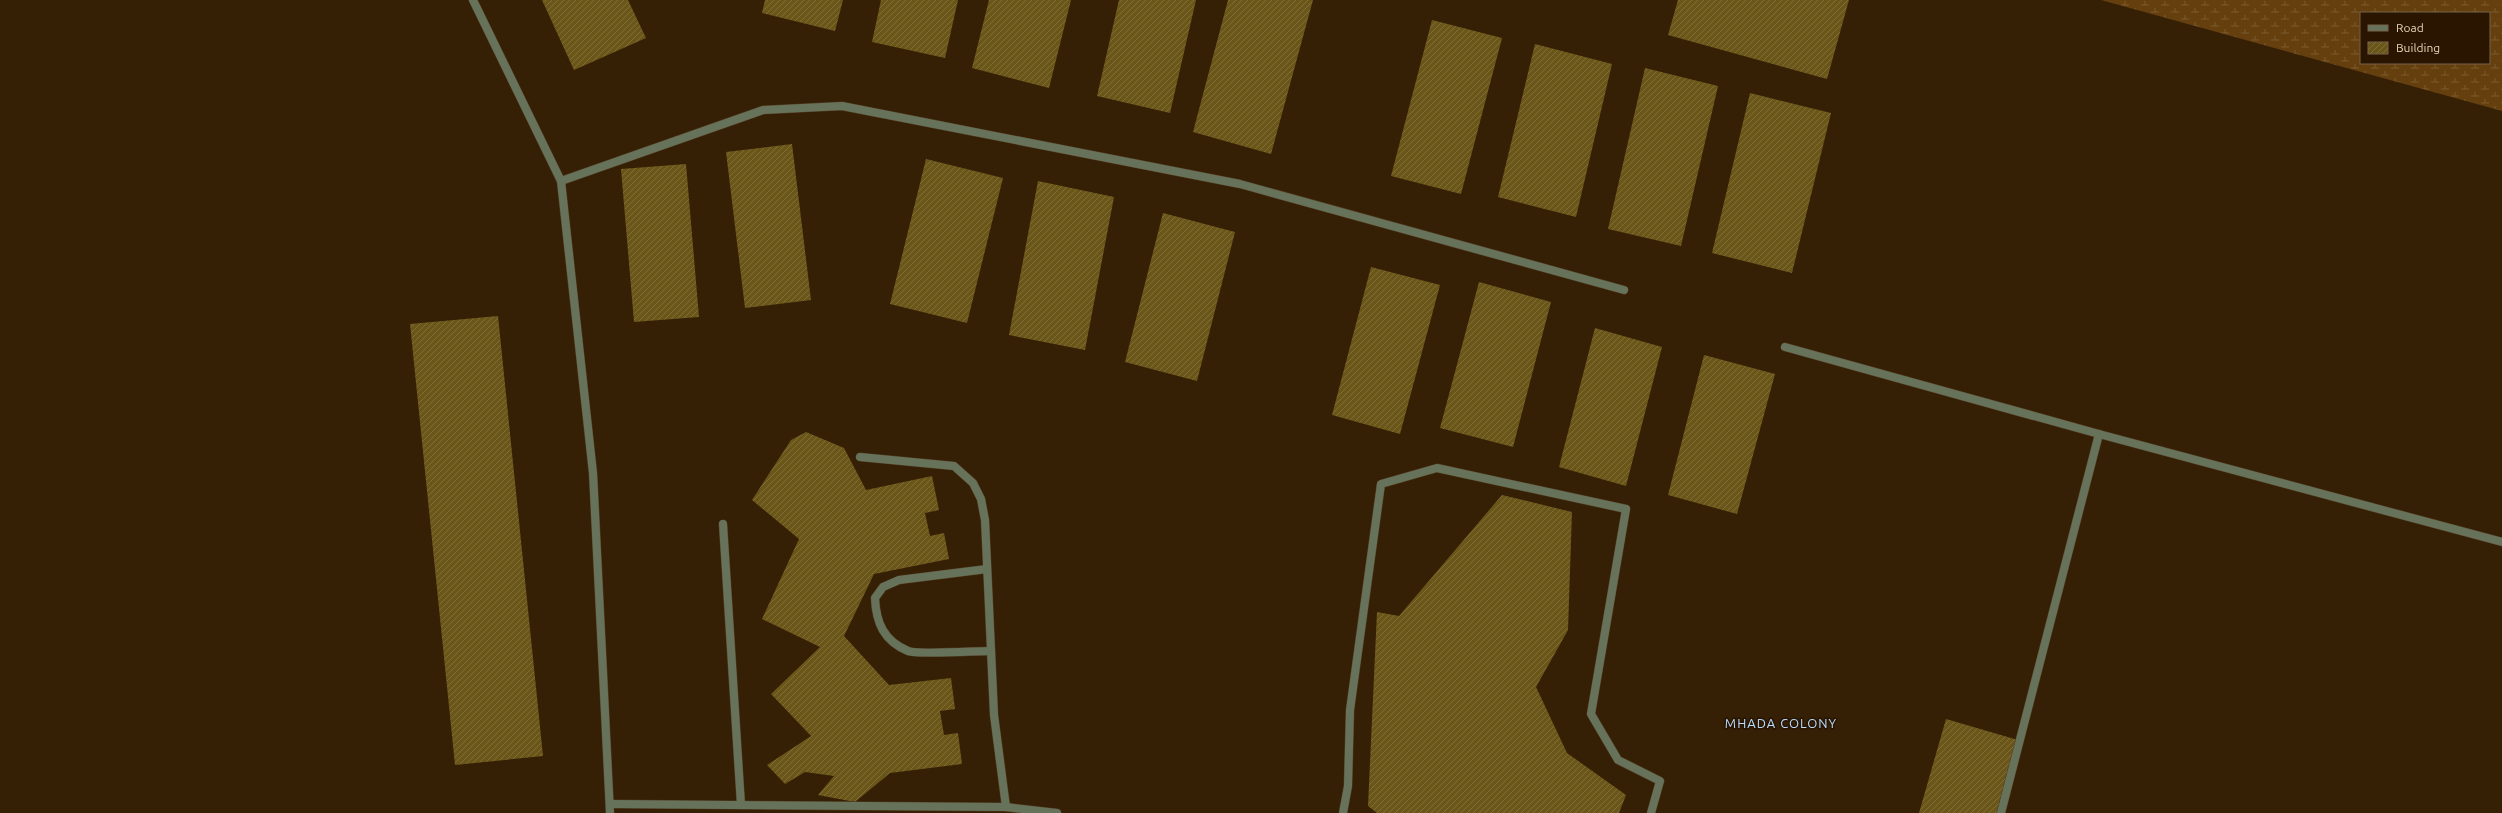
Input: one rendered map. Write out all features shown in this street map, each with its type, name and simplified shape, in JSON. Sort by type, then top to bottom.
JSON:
[{"type":"street","points":[[473,0],[561,181],[593,473],[610,813]]},
{"type":"street","points":[[561,181],[763,110],[842,106],[1240,184],[1624,290]]},
{"type":"street","points":[[1785,347],[2099,434],[2502,542]]},
{"type":"street","points":[[2001,813],[2099,434]]},
{"type":"street","points":[[860,457],[954,466],[973,483],[981,499],[987,569],[994,716],[1006,807]]},
{"type":"street","points":[[1343,813],[1348,786],[1350,710],[1380,484],[1437,468],[1626,509],[1591,714],[1618,760],[1660,781],[1651,813]]},
{"type":"street","points":[[723,524],[741,805]]},
{"type":"street","points":[[987,569],[899,580],[883,587],[875,598],[875,617],[886,637],[909,652],[991,651]]},
{"type":"street","points":[[610,804],[1006,807],[1057,813]]},
{"type":"green space","points":[[2101,0],[2502,0],[2502,111]]},
{"type":"building","points":[[542,0],[628,0],[646,38],[574,70]]},
{"type":"building","points":[[765,0],[843,0],[835,31],[762,13]]},
{"type":"building","points":[[881,0],[958,0],[945,58],[872,42]]},
{"type":"building","points":[[989,0],[1071,0],[1049,88],[972,68]]},
{"type":"building","points":[[1119,0],[1196,0],[1170,113],[1097,96]]},
{"type":"building","points":[[1228,0],[1313,0],[1271,154],[1193,132]]},
{"type":"building","points":[[1678,0],[1849,0],[1827,79],[1668,35]]},
{"type":"building","points":[[1432,20],[1502,38],[1461,194],[1391,176]]},
{"type":"building","points":[[1535,44],[1612,64],[1576,217],[1498,197]]},
{"type":"building","points":[[1645,68],[1718,86],[1681,246],[1608,229]]},
{"type":"building","points":[[1750,93],[1831,113],[1792,273],[1712,253]]},
{"type":"building","points":[[792,144],[811,300],[745,308],[726,152]]},
{"type":"building","points":[[926,159],[1003,178],[967,323],[890,304]]},
{"type":"building","points":[[686,164],[699,317],[634,322],[621,169]]},
{"type":"building","points":[[1038,181],[1114,197],[1085,350],[1009,335]]},
{"type":"building","points":[[1163,213],[1235,232],[1197,381],[1125,362]]},
{"type":"building","points":[[1371,267],[1440,285],[1400,434],[1332,415]]},
{"type":"building","points":[[1479,282],[1551,302],[1513,447],[1440,428]]},
{"type":"building","points":[[498,316],[543,756],[455,765],[410,324]]},
{"type":"building","points":[[1595,328],[1662,347],[1626,486],[1559,467]]},
{"type":"building","points":[[1704,355],[1775,374],[1737,514],[1668,495]]},
{"type":"building","points":[[806,432],[844,448],[866,490],[932,476],[939,510],[925,513],[930,536],[944,533],[949,559],[874,574],[844,636],[889,685],[951,678],[955,709],[940,711],[944,735],[958,733],[962,764],[890,773],[855,802],[818,795],[834,776],[805,772],[785,784],[767,765],[811,736],[771,694],[820,647],[762,619],[799,539],[752,500],[791,440]]},
{"type":"building","points":[[1502,495],[1572,512],[1568,630],[1536,687],[1567,753],[1626,795],[1619,813],[1377,813],[1368,806],[1377,612],[1399,616]]},
{"type":"building","points":[[1946,719],[2018,740],[1997,813],[1919,813]]},
{"type":"district","name":"MHADA COLONY","points":[[1781,723]]}]
